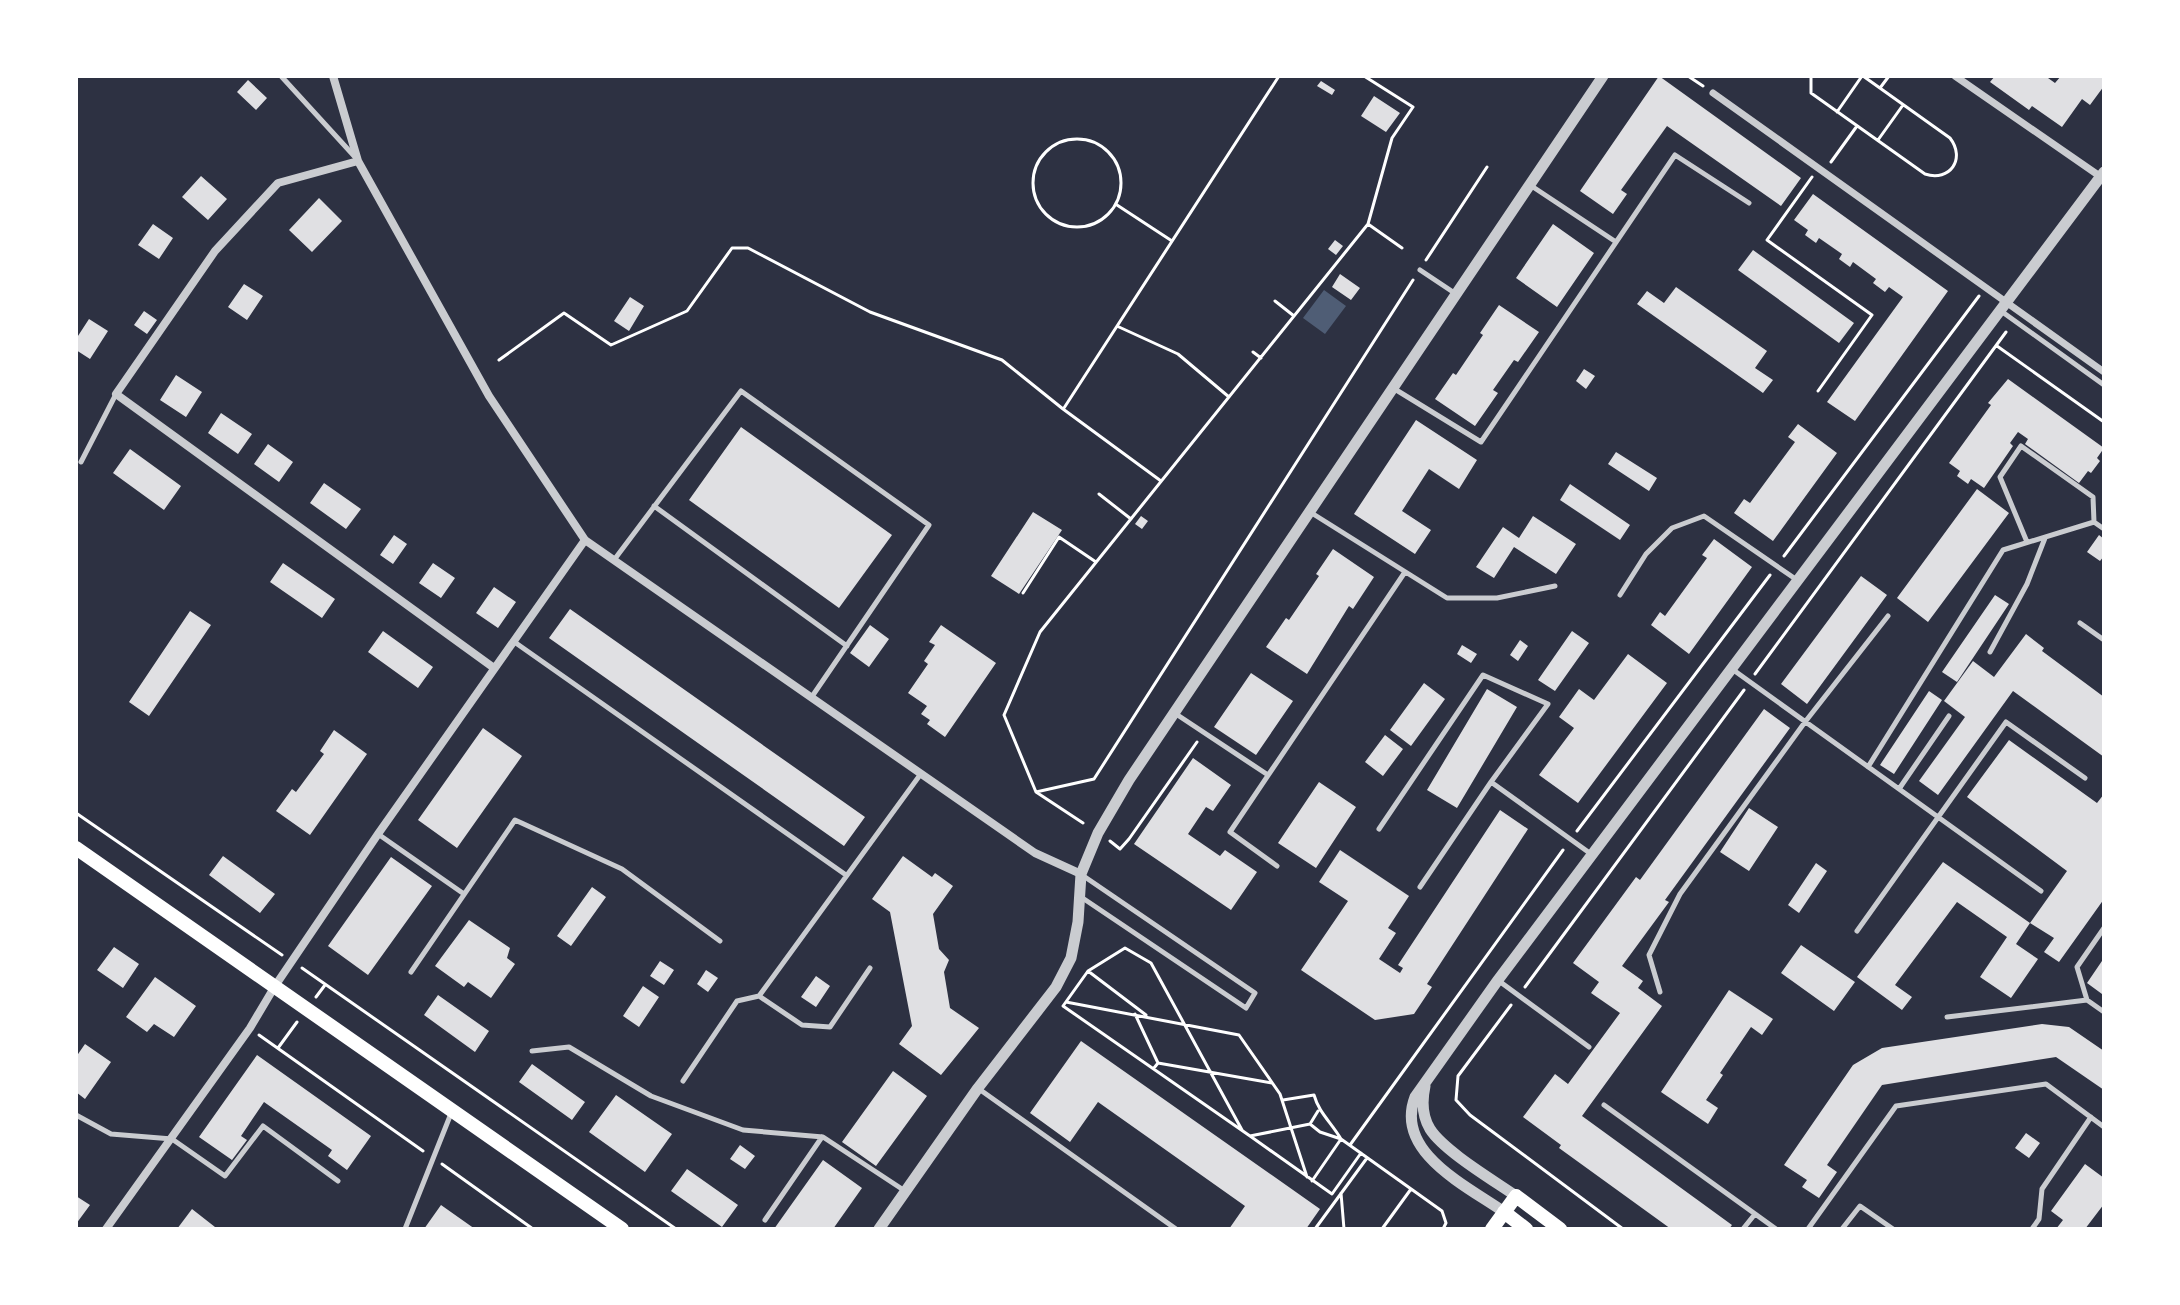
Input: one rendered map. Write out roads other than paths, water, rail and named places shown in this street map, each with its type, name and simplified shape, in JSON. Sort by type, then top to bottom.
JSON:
[{"type":"main road","points":[[76,848],[622,1229]]},
{"type":"main road","points":[[1492,1229],[1516,1196],[1560,1229]]},
{"type":"main road","points":[[1504,1212],[1526,1229],[1538,1212]]},
{"type":"street","points":[[333,76],[358,161],[489,396],[585,540],[1035,853],[1081,874]]},
{"type":"street","points":[[879,1229],[978,1088],[1056,987],[1071,958],[1078,922],[1081,874],[1098,833],[1129,780],[1603,76]]},
{"type":"street","points":[[1504,1212],[1422,1150],[1414,1137],[1409,1112],[1415,1097],[1498,980],[2103,176],[1955,76]]},
{"type":"street","points":[[1713,93],[1986,286],[2004,306],[2104,372]]},
{"type":"street","points":[[358,161],[278,183],[215,251],[116,394],[494,668]]},
{"type":"street","points":[[106,1229],[250,1028],[378,834],[585,540]]},
{"type":"street","points":[[1426,1081],[1422,1099],[1431,1130],[1446,1145],[1516,1196]]},
{"type":"lane","points":[[281,76],[358,161]]},
{"type":"lane","points":[[1392,388],[1481,442],[1675,155],[1749,203]]},
{"type":"lane","points":[[1529,185],[1616,242]]},
{"type":"lane","points":[[1420,270],[1456,294]]},
{"type":"lane","points":[[2004,306],[2104,385]]},
{"type":"lane","points":[[614,560],[741,391],[929,525],[810,698]]},
{"type":"lane","points":[[81,462],[116,394]]},
{"type":"lane","points":[[2027,542],[2000,477],[2021,446],[2093,497],[2094,522]]},
{"type":"lane","points":[[654,506],[847,646]]},
{"type":"lane","points":[[1309,512],[1447,598],[1497,598],[1555,586]]},
{"type":"lane","points":[[1620,595],[1646,554],[1672,528],[1704,516],[1797,581]]},
{"type":"lane","points":[[2094,522],[2104,529]]},
{"type":"lane","points":[[1868,767],[2003,550],[2094,522]]},
{"type":"lane","points":[[1990,652],[2027,584],[2046,537]]},
{"type":"lane","points":[[1277,866],[1230,832],[1405,572]]},
{"type":"lane","points":[[1660,992],[1649,955],[1680,894],[1805,722],[1888,616]]},
{"type":"lane","points":[[2080,623],[2104,640]]},
{"type":"lane","points":[[513,641],[846,875]]},
{"type":"lane","points":[[1731,669],[2041,891]]},
{"type":"lane","points":[[1379,829],[1483,675],[1548,704],[1420,887]]},
{"type":"lane","points":[[1174,713],[1268,775]]},
{"type":"lane","points":[[1899,789],[1949,716]]},
{"type":"lane","points":[[1857,931],[2006,722],[2085,778]]},
{"type":"lane","points":[[683,1081],[737,1001],[759,996],[920,775]]},
{"type":"lane","points":[[1491,782],[1592,855]]},
{"type":"lane","points":[[411,972],[515,820],[622,869],[720,941]]},
{"type":"lane","points":[[378,834],[464,894]]},
{"type":"lane","points":[[1080,896],[1246,1008],[1255,993],[1081,874]]},
{"type":"lane","points":[[2104,928],[2077,967],[2087,1000],[2104,1012]]},
{"type":"lane","points":[[759,996],[802,1025],[830,1027],[870,968]]},
{"type":"lane","points":[[1498,980],[1589,1047]]},
{"type":"lane","points":[[1947,1017],[2087,1000]]},
{"type":"lane","points":[[532,1051],[569,1047],[651,1096],[743,1130],[823,1137],[905,1191]]},
{"type":"lane","points":[[1808,1229],[1896,1106],[2046,1084],[2104,1127]]},
{"type":"lane","points":[[978,1088],[1176,1229]]},
{"type":"lane","points":[[1604,1105],[1776,1229]]},
{"type":"lane","points":[[405,1229],[452,1110]]},
{"type":"lane","points":[[76,1115],[111,1134],[172,1139],[225,1176],[263,1126],[338,1181]]},
{"type":"lane","points":[[2032,1229],[2039,1219],[2042,1189],[2091,1117]]},
{"type":"lane","points":[[765,1220],[823,1137]]},
{"type":"lane","points":[[1842,1229],[1860,1206],[1893,1229]]},
{"type":"lane","points":[[1743,1229],[1755,1214]]},
{"type":"water","points":[[1324,290],[1346,306],[1325,334],[1303,318]]}]
